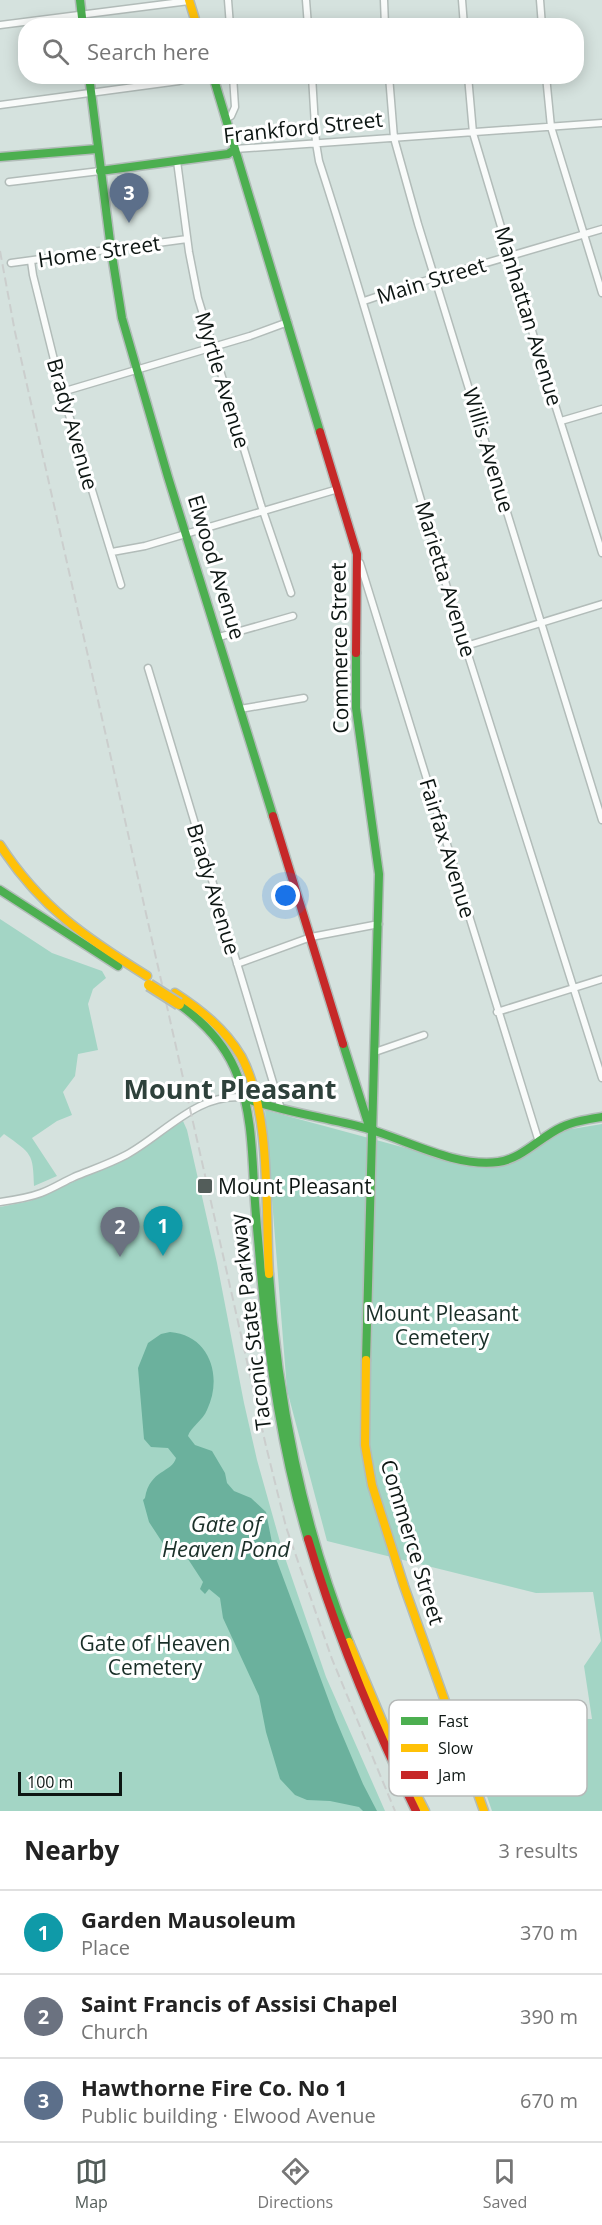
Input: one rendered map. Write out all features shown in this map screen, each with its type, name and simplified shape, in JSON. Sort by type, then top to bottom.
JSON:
[{"type":"main road","points":[[80,0],[82,18]]},
{"type":"main road","points":[[189,1],[194,18]]},
{"type":"main road","name":"Elwood Avenue","points":[[90,84],[100,171],[122,318],[334,1017],[350,1060]]},
{"type":"main road","name":"Commerce Street","points":[[215,84],[357,554],[356,708],[379,874],[380,924],[364,1430],[372,1485],[404,1586],[445,1700]]},
{"type":"main road","points":[[4,157],[98,149]]},
{"type":"main road","name":"Frankford Street","points":[[100,171],[228,154],[235,149]]},
{"type":"main road","name":"Taconic State Parkway","points":[[0,845],[22,878],[55,914],[148,981]]},
{"type":"main road","name":"Taconic State Parkway","points":[[0,890],[207,1015],[233,1043],[248,1071],[257,1103],[262,1137],[274,1332],[287,1422],[303,1495],[326,1575],[357,1661],[389,1738]]},
{"type":"main road","name":"Taconic State Parkway","points":[[177,998],[204,1023],[220,1043],[235,1070],[244,1098],[249,1123],[268,1347],[279,1421],[295,1495],[318,1575],[346,1653],[389,1755]]},
{"type":"main road","name":"Commerce Street","points":[[350,1060],[368,1123],[374,1130]]},
{"type":"main road","points":[[244,1098],[281,1109],[374,1130],[426,1148],[480,1162],[496,1162],[519,1156],[560,1128],[573,1122],[602,1117]]},
{"type":"main road","name":"Taconic State Parkway","points":[[409,1796],[416,1811]]},
{"type":"main road","name":"Taconic State Parkway","points":[[417,1796],[424,1811]]},
{"type":"main road","name":"Commerce Street","points":[[479,1796],[484,1811]]},
{"type":"street","points":[[229,18],[228,0],[235,0]]},
{"type":"street","points":[[306,0],[307,18]]},
{"type":"street","points":[[384,0],[385,18]]},
{"type":"street","points":[[462,0],[463,18]]},
{"type":"street","points":[[540,0],[541,18]]},
{"type":"street","points":[[93,18],[189,1]]},
{"type":"street","points":[[0,25],[18,24]]},
{"type":"street","points":[[0,105],[151,84]]},
{"type":"street","points":[[225,118],[231,116],[235,107],[234,84]]},
{"type":"street","name":"Marietta Avenue","points":[[312,84],[319,161],[466,646],[602,1078]]},
{"type":"street","name":"Willis Avenue","points":[[390,84],[394,138],[418,224],[602,820]]},
{"type":"street","name":"Manhattan Avenue","points":[[469,84],[473,133],[602,553]]},
{"type":"street","points":[[547,84],[552,127],[602,293]]},
{"type":"street","name":"Frankford Street","points":[[235,149],[602,123]]},
{"type":"street","name":"Myrtle Avenue","points":[[177,161],[198,298],[291,593]]},
{"type":"street","name":"Frankford Street","points":[[9,182],[100,171]]},
{"type":"street","name":"Main Street","points":[[363,301],[602,229]]},
{"type":"street","name":"Home Street","points":[[11,263],[187,238]]},
{"type":"street","name":"Brady Avenue","points":[[32,261],[33,275],[62,392],[121,585]]},
{"type":"street","points":[[62,392],[288,322]]},
{"type":"street","points":[[561,421],[602,409]]},
{"type":"street","points":[[112,552],[145,546],[338,489]]},
{"type":"street","name":"Fairfax Avenue","points":[[357,554],[539,1142]]},
{"type":"street","points":[[466,646],[602,604]]},
{"type":"street","points":[[219,637],[293,616]]},
{"type":"street","name":"Brady Avenue","points":[[148,668],[281,1109]]},
{"type":"street","points":[[240,709],[304,698]]},
{"type":"street","points":[[237,964],[311,937],[380,924]]},
{"type":"street","points":[[497,1012],[602,979]]},
{"type":"street","points":[[375,1052],[424,1035]]},
{"type":"street","points":[[0,1202],[42,1193],[121,1158],[176,1120],[205,1104],[237,1097],[244,1098]]},
{"type":"green space","points":[[0,919],[52,953],[102,971],[106,978],[93,989],[88,1004],[98,1050],[78,1054],[75,1076],[63,1092],[72,1115],[57,1121],[32,1138],[57,1176],[34,1186],[33,1167],[29,1155],[4,1134],[0,1138]]},
{"type":"green space","name":"Mount Pleasant Cemetery","points":[[265,1110],[476,1167],[511,1163],[566,1130],[602,1124],[602,1811],[492,1811],[487,1796],[587,1796],[587,1719],[592,1719],[584,1666],[601,1641],[593,1592],[536,1593],[327,1541],[287,1390]]},
{"type":"green space","name":"Gate of Heaven Cemetery","points":[[183,1121],[217,1263],[257,1460],[282,1549],[326,1677],[385,1811],[0,1811],[0,1207],[30,1201],[125,1159]]},
{"type":"water","name":"Gate of Heaven Pond","points":[[170,1332],[184,1335],[195,1341],[204,1349],[210,1360],[214,1384],[212,1397],[205,1414],[188,1436],[195,1445],[212,1451],[225,1473],[227,1483],[234,1491],[251,1498],[266,1512],[274,1553],[336,1720],[377,1811],[363,1811],[359,1807],[330,1801],[307,1800],[295,1795],[280,1779],[266,1732],[259,1696],[223,1618],[220,1598],[209,1589],[205,1594],[200,1589],[203,1582],[188,1559],[177,1550],[166,1548],[149,1522],[143,1500],[151,1482],[174,1463],[176,1458],[168,1448],[151,1447],[144,1439],[138,1368],[148,1343],[161,1334]]},
{"type":"railway","points":[[0,251],[15,332],[286,1527],[332,1659],[395,1811]]},
{"type":"traffic: fast","points":[[80,0],[82,18]]},
{"type":"traffic: fast","points":[[90,84],[122,318],[168,477],[273,816]]},
{"type":"traffic: fast","points":[[215,84],[320,432]]},
{"type":"traffic: fast","points":[[0,157],[97,149]]},
{"type":"traffic: fast","points":[[100,171],[228,154],[235,149]]},
{"type":"traffic: fast","points":[[356,653],[356,708],[379,874],[366,1360]]},
{"type":"traffic: fast","points":[[0,890],[118,966]]},
{"type":"traffic: fast","points":[[179,1004],[206,1027],[228,1055],[246,1103],[267,1332],[283,1437],[308,1539]]},
{"type":"traffic: fast","points":[[343,1044],[368,1123],[374,1130]]},
{"type":"traffic: fast","points":[[253,1101],[365,1128],[448,1157],[482,1163],[498,1162],[515,1157],[562,1127],[602,1117]]},
{"type":"traffic: fast","points":[[269,1274],[278,1368],[295,1461],[318,1553],[349,1642]]},
{"type":"traffic: slow","points":[[189,0],[195,18]]},
{"type":"traffic: slow","points":[[0,845],[15,867],[48,904],[84,934],[147,976]]},
{"type":"traffic: slow","points":[[149,985],[179,1004]]},
{"type":"traffic: slow","points":[[175,993],[203,1013],[228,1037],[241,1056],[251,1079],[258,1105],[265,1162],[269,1274]]},
{"type":"traffic: slow","points":[[366,1360],[365,1445],[372,1485],[404,1586],[445,1700]]},
{"type":"traffic: slow","points":[[349,1642],[389,1737]]},
{"type":"traffic: slow","points":[[417,1796],[425,1811]]},
{"type":"traffic: slow","points":[[479,1796],[484,1811]]},
{"type":"traffic: jam","points":[[320,432],[357,554],[356,653]]},
{"type":"traffic: jam","points":[[273,816],[343,1044]]},
{"type":"traffic: jam","points":[[308,1539],[356,1678],[389,1754]]},
{"type":"traffic: jam","points":[[409,1796],[416,1811]]},
{"type":"place","name":"Hawthorne Fire Co. No 1","points":[[129,223]]},
{"type":"place","name":"Mount Pleasant","points":[[205,1186]]},
{"type":"place","name":"Garden Mausoleum","points":[[163,1256]]},
{"type":"place","name":"Saint Francis of Assisi Chapel","points":[[120,1257]]},
{"type":"district","name":"Mount Pleasant","points":[[230,1088]]}]
